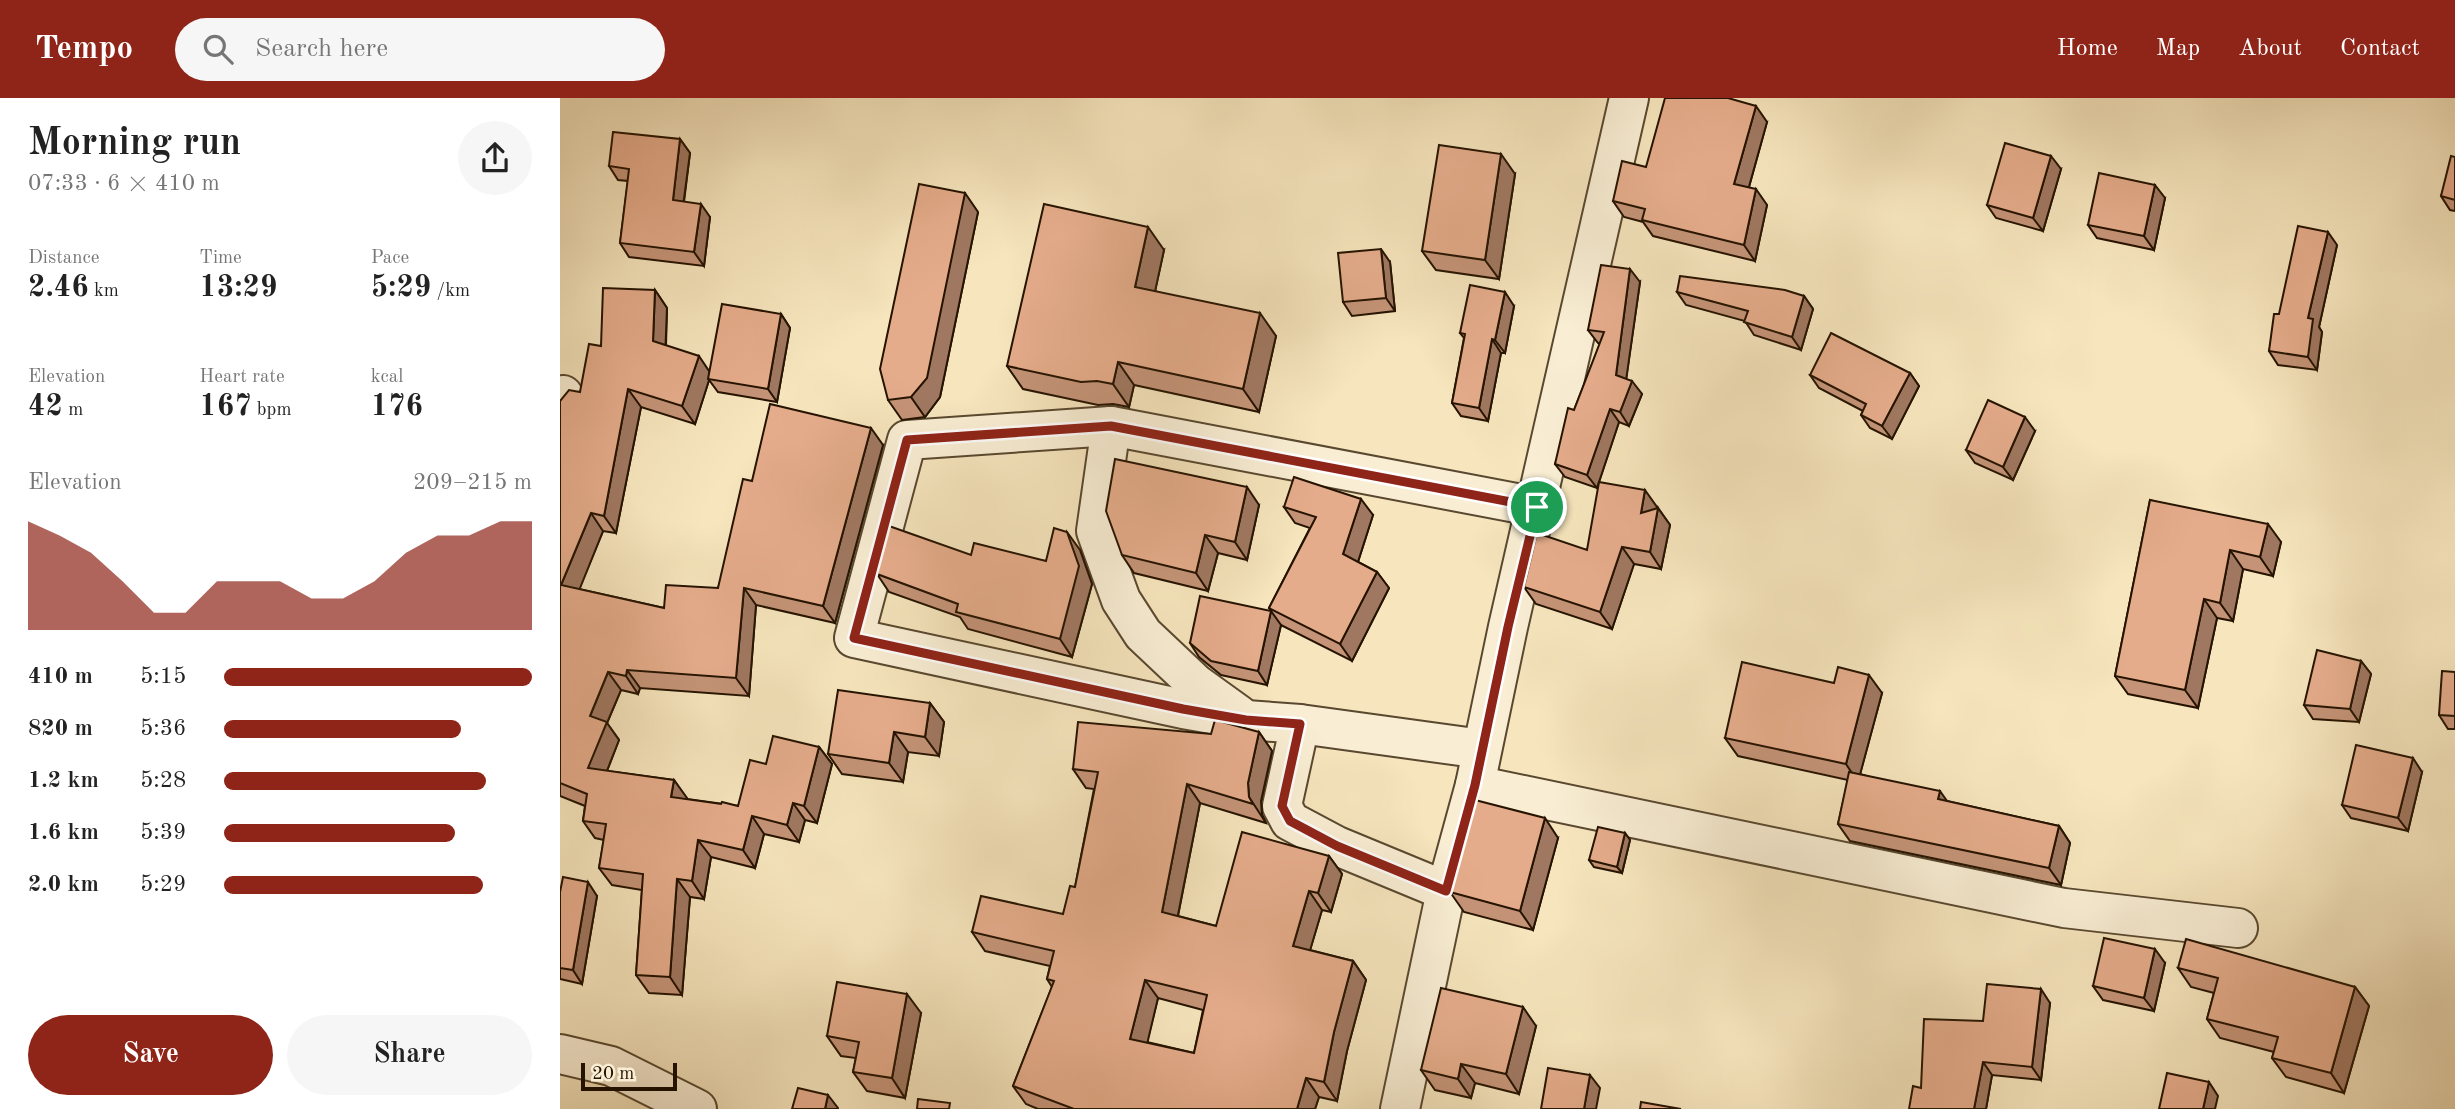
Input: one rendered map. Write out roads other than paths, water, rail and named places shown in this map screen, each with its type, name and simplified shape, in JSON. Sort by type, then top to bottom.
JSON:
[{"type":"street","points":[[1400,1109],[1446,891],[1479,767],[1508,627],[1629,98]]},
{"type":"street","points":[[1537,507],[1111,426],[907,440],[854,638],[1183,709],[1246,720],[1300,724],[2064,908],[2238,928]]},
{"type":"street","points":[[1111,426],[1096,531],[1121,600],[1143,635],[1196,684],[1246,720]]},
{"type":"street","points":[[1300,724],[1282,806],[1290,821],[1337,846],[1446,891]]},
{"type":"street","points":[[560,1054],[611,1066],[697,1109]]}]
